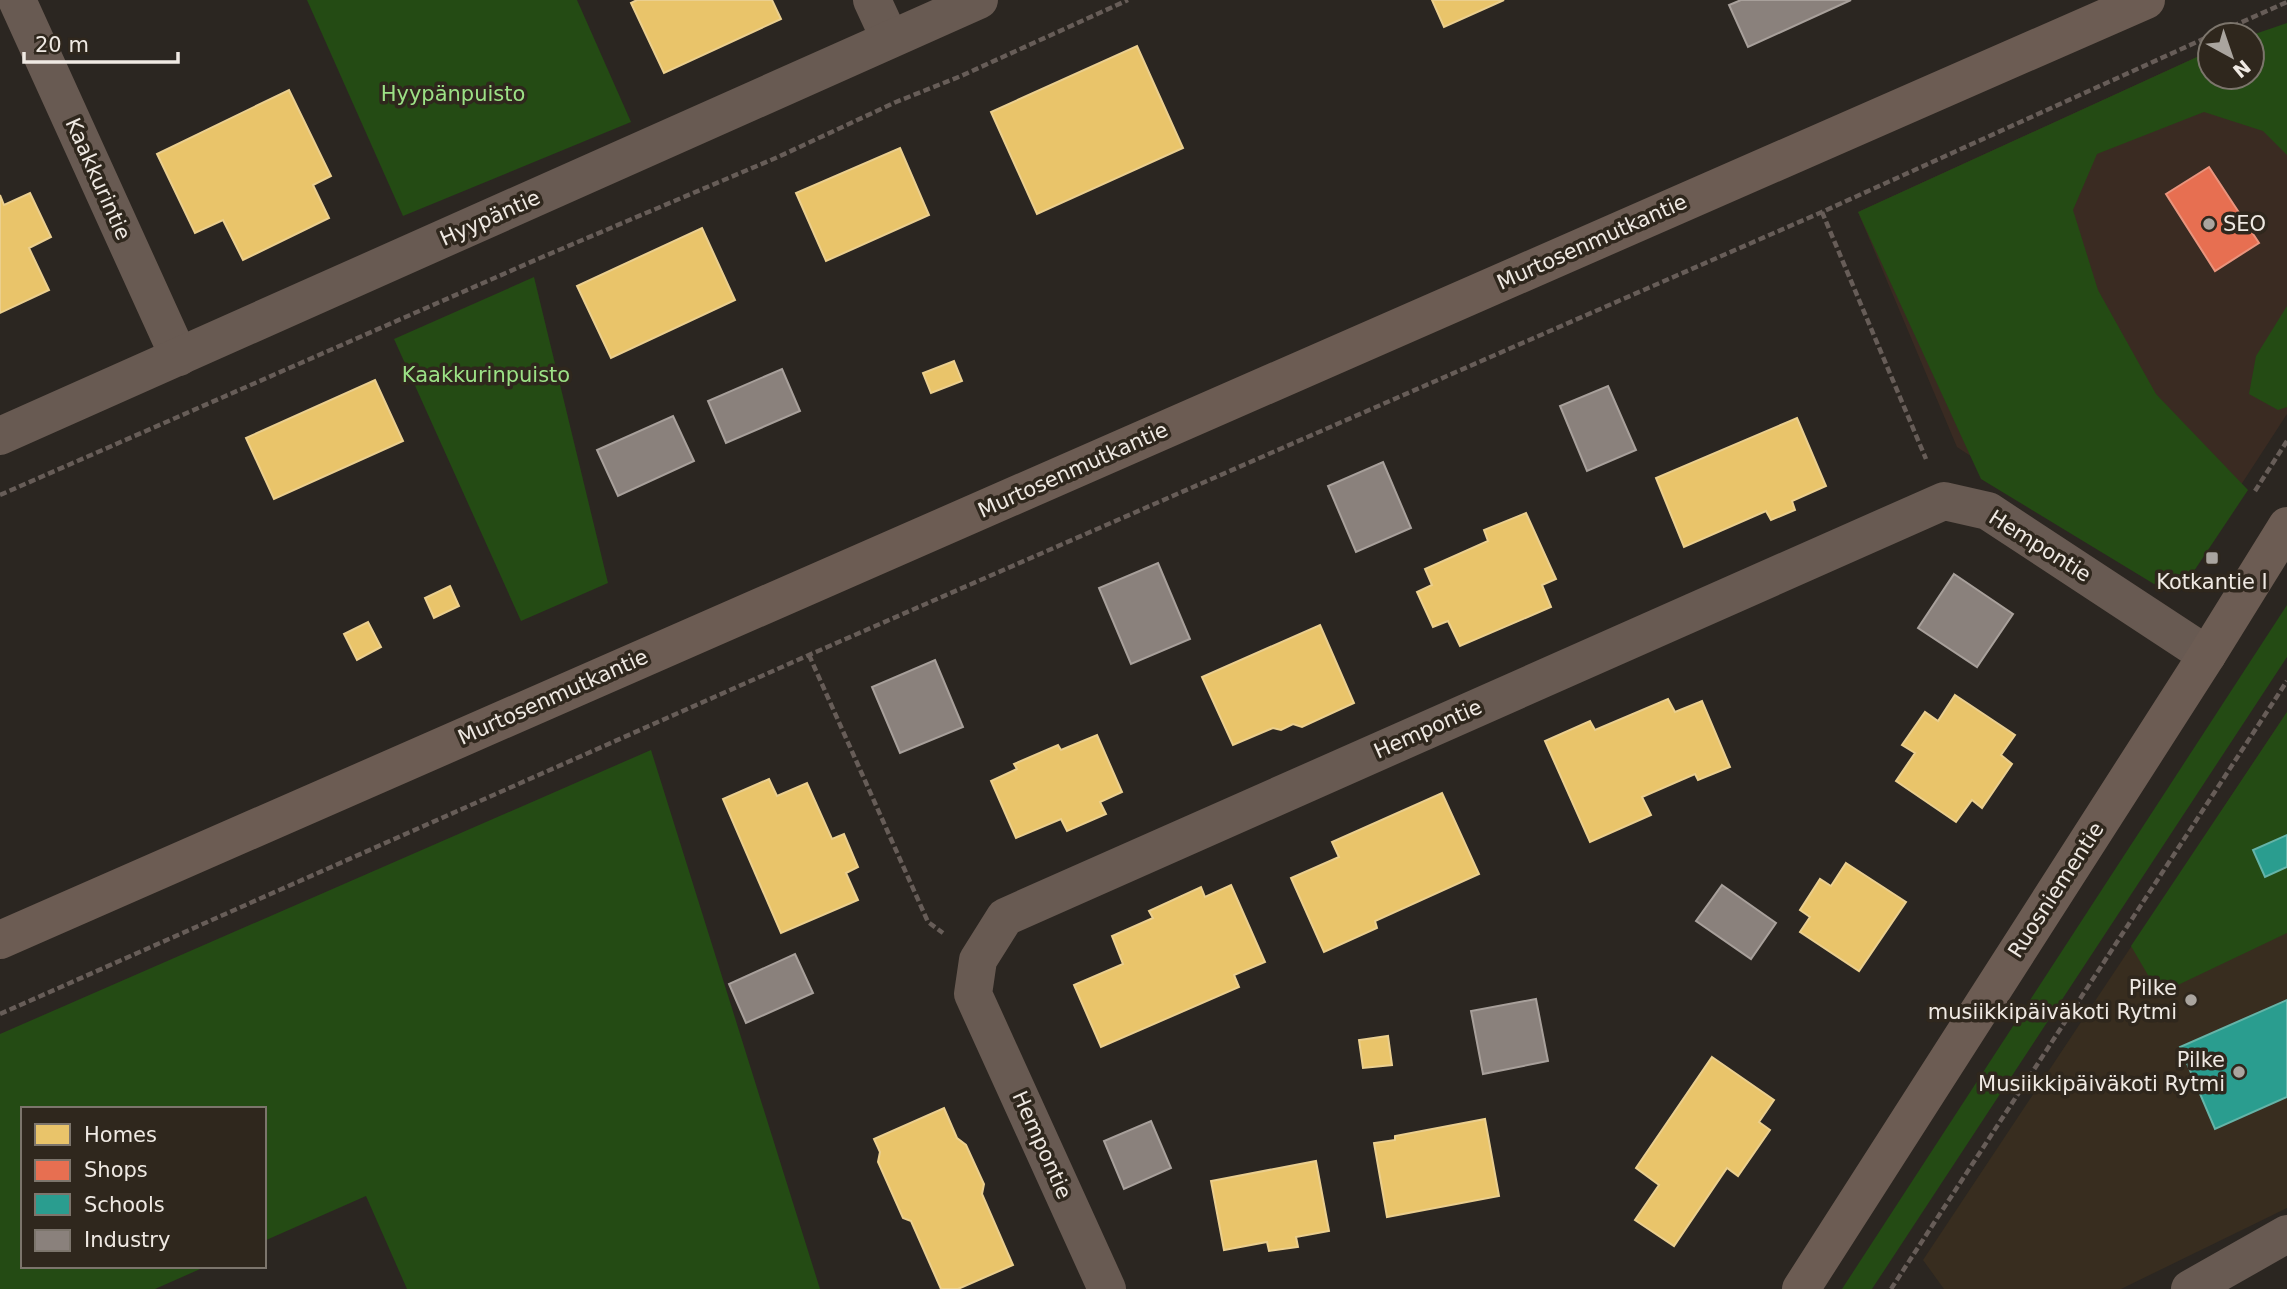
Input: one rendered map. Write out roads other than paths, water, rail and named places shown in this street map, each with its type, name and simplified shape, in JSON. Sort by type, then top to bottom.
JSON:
[{"type":"street","name":"Kaakkurintie","points":[[17,0],[179,357]]},
{"type":"street","points":[[872,0],[890,39]]},
{"type":"street","name":"Hyypäntie","points":[[0,436],[979,0]]},
{"type":"street","name":"Murtosenmutkantie","points":[[0,940],[2146,0]]},
{"type":"street","name":"Hempontie","points":[[1107,1289],[973,994],[978,960],[1004,917],[1944,501],[1988,511],[2207,655]]},
{"type":"street","name":"Ruosniementie","points":[[1801,1289],[2287,526]]},
{"type":"street","points":[[2190,1289],[2287,1234]]},
{"type":"place","name":"SEO","points":[[2209,224]]},
{"type":"place","name":"Kotkantie I","points":[[2212,558]]},
{"type":"place","name":"Pilke musiikkipäiväkoti Rytmi","points":[[2191,1000]]},
{"type":"place","name":"Pilke Musiikkipäiväkoti Rytmi","points":[[2239,1072]]},
{"type":"park label","name":"Hyypänpuisto","points":[[453,94]]},
{"type":"park label","name":"Kaakkurinpuisto","points":[[486,375]]}]
